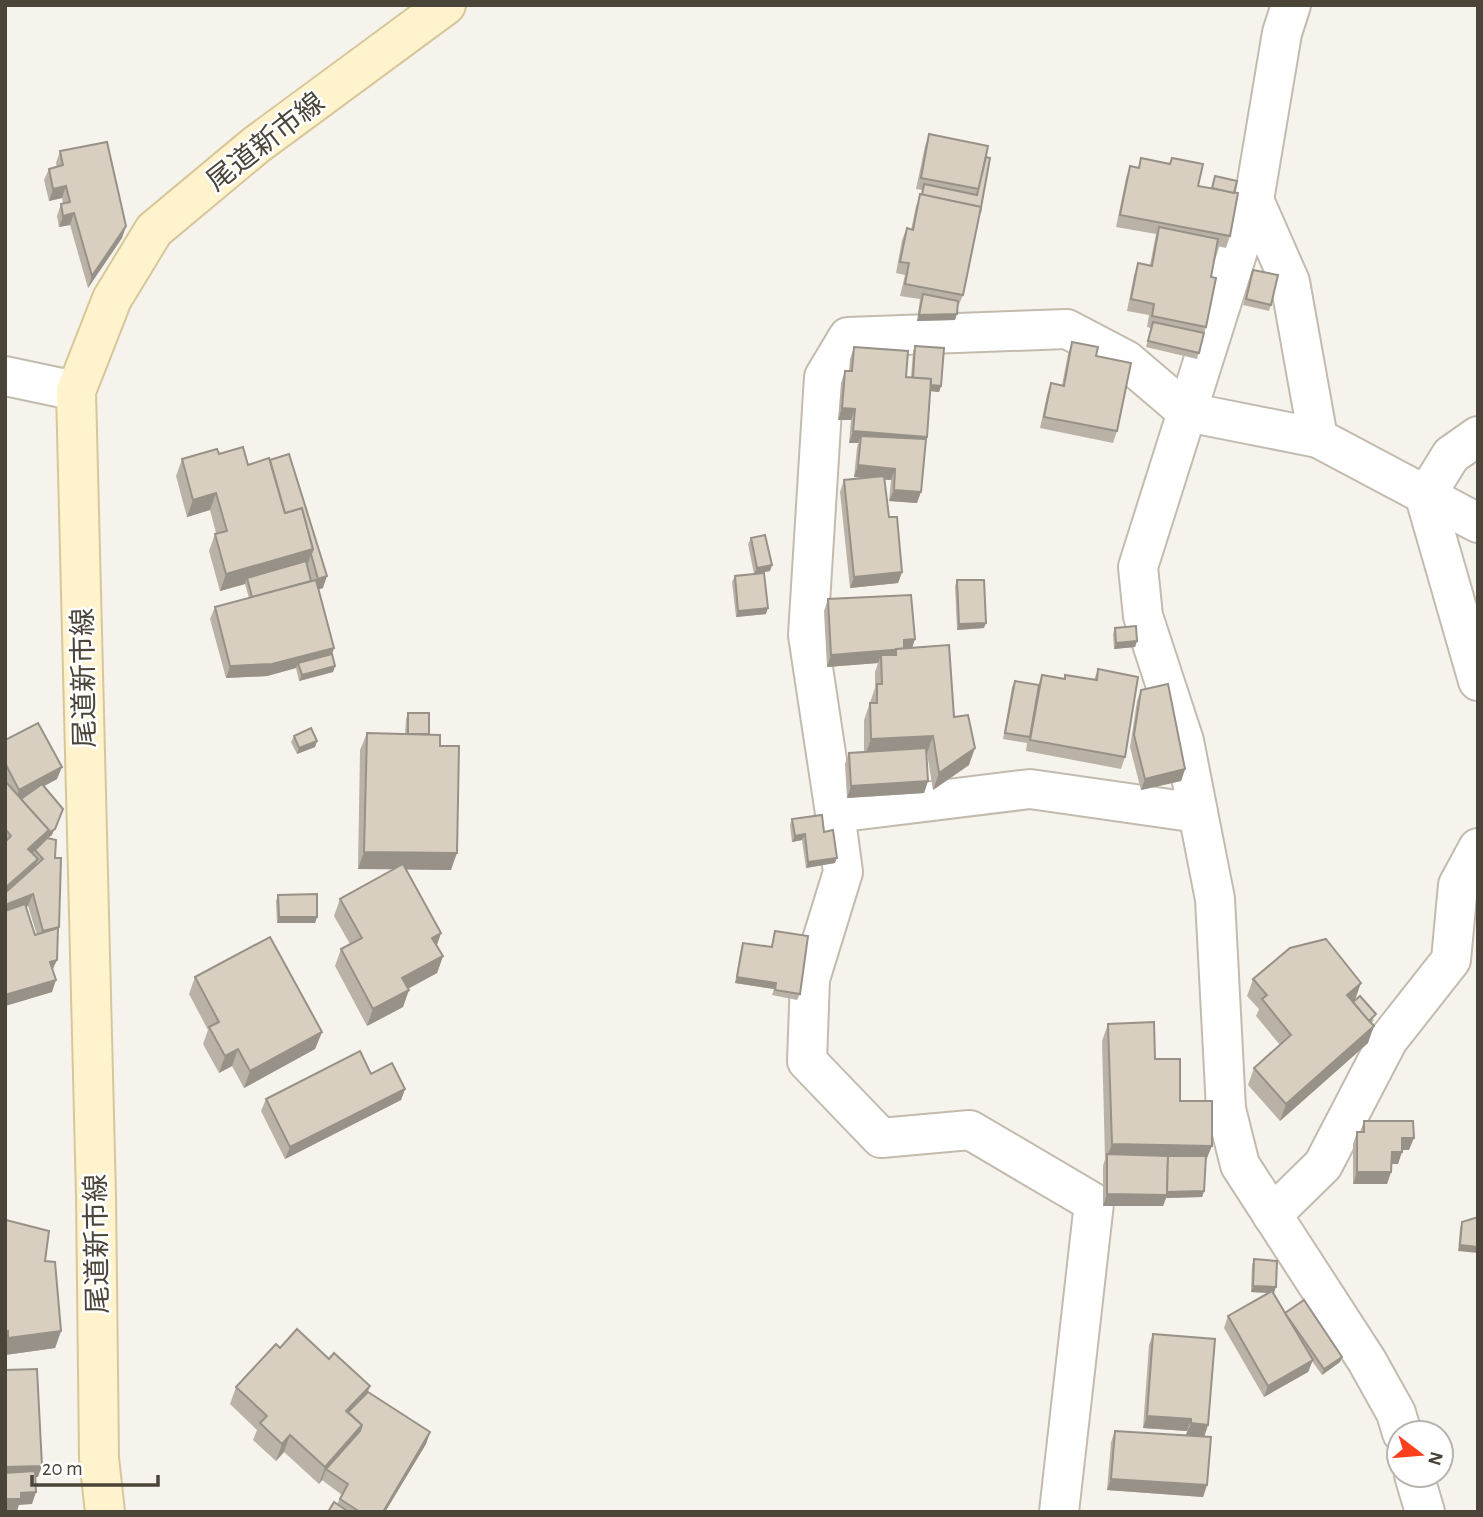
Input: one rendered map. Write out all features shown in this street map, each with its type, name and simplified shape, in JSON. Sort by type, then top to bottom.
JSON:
[{"type":"main road","name":"尾道新市線","points":[[105,1512],[99,1458],[95,1169],[76,391],[112,299],[154,230],[256,145],[434,10]]},
{"type":"street","points":[[1291,5],[1282,33],[1254,200],[1138,567],[1143,616],[1184,741],[1215,900],[1226,1109],[1240,1165],[1367,1361],[1398,1419]]},
{"type":"street","points":[[1254,200],[1290,282],[1318,438]]},
{"type":"street","points":[[1059,1512],[1094,1203],[970,1130],[881,1138],[807,1061],[810,979],[843,873],[808,635],[824,377],[848,337],[1067,329],[1126,360],[1187,412],[1318,438],[1478,523]]},
{"type":"street","points":[[5,376],[76,391]]},
{"type":"street","points":[[1478,436],[1451,455],[1425,496],[1478,681]]},
{"type":"street","points":[[835,813],[1030,789],[1198,813]]},
{"type":"street","points":[[1272,1215],[1324,1165],[1388,1040],[1451,960],[1458,885],[1478,848]]},
{"type":"street","points":[[1419,1489],[1425,1512]]},
{"type":"building","points":[[929,134],[988,146],[979,189],[921,178]]},
{"type":"building","points":[[107,142],[126,226],[92,276],[74,213],[63,216],[61,204],[70,202],[66,186],[53,189],[49,169],[63,165],[60,151]]},
{"type":"building","points":[[986,157],[990,158],[980,213],[981,207],[922,195],[924,184],[977,195]]},
{"type":"building","points":[[1141,158],[1170,164],[1172,158],[1203,164],[1198,186],[1238,193],[1230,236],[1120,215],[1130,166],[1139,168]]},
{"type":"building","points":[[1215,176],[1237,181],[1234,193],[1212,188]]},
{"type":"building","points":[[920,194],[981,207],[963,295],[905,284],[909,263],[900,262],[907,228],[913,230]]},
{"type":"building","points":[[1159,227],[1218,239],[1211,277],[1216,278],[1206,327],[1152,316],[1154,304],[1131,299],[1138,263],[1152,266]]},
{"type":"building","points":[[1253,270],[1278,275],[1271,305],[1246,299]]},
{"type":"building","points":[[923,294],[958,301],[957,314],[919,315]]},
{"type":"building","points":[[1153,322],[1204,333],[1199,353],[1148,341]]},
{"type":"building","points":[[1072,342],[1098,347],[1096,356],[1131,363],[1117,431],[1044,417],[1051,383],[1064,386]]},
{"type":"building","points":[[915,346],[944,348],[941,386],[931,385],[931,379],[913,378]]},
{"type":"building","points":[[854,347],[908,351],[906,377],[931,379],[927,437],[853,431],[855,409],[842,408],[845,371],[852,371]]},
{"type":"building","points":[[861,436],[926,439],[921,492],[894,490],[895,469],[858,465]]},
{"type":"building","points":[[243,447],[248,465],[269,458],[285,513],[302,508],[313,549],[226,574],[215,534],[227,531],[216,493],[193,500],[182,459],[217,449],[219,454]]},
{"type":"building","points":[[289,454],[327,576],[318,579],[302,508],[285,513],[270,460]]},
{"type":"building","points":[[884,476],[889,517],[897,517],[902,572],[854,577],[844,480]]},
{"type":"building","points":[[765,535],[772,565],[757,568],[751,538]]},
{"type":"building","points":[[306,561],[311,581],[252,597],[247,578]]},
{"type":"building","points":[[764,573],[768,608],[738,611],[735,576]]},
{"type":"building","points":[[316,580],[334,648],[272,664],[230,666],[215,607]]},
{"type":"building","points":[[957,580],[984,580],[986,623],[959,624]]},
{"type":"building","points":[[911,595],[915,639],[904,640],[904,649],[831,655],[828,599]]},
{"type":"building","points":[[1136,626],[1137,641],[1116,643],[1115,628]]},
{"type":"building","points":[[949,645],[954,717],[968,715],[975,748],[939,773],[933,736],[871,739],[870,703],[877,703],[877,684],[882,684],[881,655],[896,655],[896,649]]},
{"type":"building","points":[[332,654],[335,666],[302,675],[298,663]]},
{"type":"building","points":[[1098,669],[1138,677],[1125,757],[1030,740],[1042,675],[1097,680]]},
{"type":"building","points":[[1015,681],[1039,685],[1030,737],[1005,733]]},
{"type":"building","points":[[1168,684],[1185,769],[1145,779],[1134,735],[1141,690]]},
{"type":"building","points":[[408,713],[429,713],[429,734],[408,734]]},
{"type":"building","points":[[38,723],[62,767],[19,790],[5,763],[5,740]]},
{"type":"building","points":[[311,728],[317,741],[299,748],[294,736]]},
{"type":"building","points":[[367,733],[440,735],[440,746],[459,746],[457,853],[364,852]]},
{"type":"building","points":[[926,748],[928,781],[851,786],[849,753]]},
{"type":"building","points":[[5,781],[49,830],[28,849],[38,859],[5,888],[5,842],[11,836],[5,829]]},
{"type":"building","points":[[42,784],[63,809],[55,829],[48,833],[49,830],[21,799]]},
{"type":"building","points":[[822,815],[824,832],[833,830],[837,858],[808,862],[805,834],[795,836],[792,819]]},
{"type":"building","points":[[47,838],[56,840],[55,858],[61,858],[59,927],[43,931],[33,894],[5,905],[5,893],[43,859],[35,850]]},
{"type":"building","points":[[403,864],[441,933],[432,938],[443,956],[402,978],[409,990],[373,1009],[341,949],[362,938],[340,899]]},
{"type":"building","points":[[317,894],[317,917],[279,917],[278,895]]},
{"type":"building","points":[[25,904],[35,935],[58,928],[57,960],[50,962],[56,980],[5,995],[5,911]]},
{"type":"building","points":[[775,931],[808,936],[800,994],[775,990],[776,983],[737,977],[743,943],[772,947]]},
{"type":"building","points":[[270,937],[322,1032],[250,1071],[238,1049],[225,1056],[209,1027],[219,1022],[195,977]]},
{"type":"building","points":[[1326,939],[1361,983],[1347,995],[1374,1026],[1286,1104],[1254,1068],[1291,1035],[1262,999],[1267,995],[1253,979],[1290,948]]},
{"type":"building","points":[[1360,996],[1376,1014],[1369,1021],[1353,1002]]},
{"type":"building","points":[[1154,1022],[1155,1059],[1180,1059],[1180,1101],[1212,1101],[1212,1146],[1112,1144],[1108,1024]]},
{"type":"building","points":[[360,1051],[371,1074],[392,1063],[405,1089],[290,1147],[266,1099]]},
{"type":"building","points":[[1364,1121],[1413,1121],[1414,1138],[1402,1138],[1402,1152],[1392,1152],[1391,1172],[1357,1172],[1357,1132],[1364,1132]]},
{"type":"building","points":[[1107,1154],[1168,1156],[1167,1195],[1107,1194]]},
{"type":"building","points":[[1168,1156],[1206,1156],[1204,1191],[1167,1192]]},
{"type":"building","points":[[1478,1217],[1478,1247],[1460,1245],[1462,1222]]},
{"type":"building","points":[[6,1220],[49,1231],[45,1261],[55,1262],[61,1331],[8,1338],[8,1331],[5,1331]]},
{"type":"building","points":[[1254,1259],[1277,1261],[1276,1287],[1253,1286]]},
{"type":"building","points":[[1272,1291],[1313,1360],[1268,1386],[1228,1316]]},
{"type":"building","points":[[1304,1300],[1342,1357],[1324,1369],[1285,1313]]},
{"type":"building","points":[[297,1329],[329,1359],[334,1353],[370,1386],[346,1411],[362,1425],[325,1467],[290,1435],[282,1444],[260,1423],[267,1416],[236,1387],[276,1344],[280,1348]]},
{"type":"building","points":[[1153,1334],[1215,1339],[1208,1425],[1191,1423],[1191,1419],[1147,1416]]},
{"type":"building","points":[[37,1369],[42,1466],[5,1467],[5,1370]]},
{"type":"building","points":[[368,1392],[430,1432],[383,1512],[360,1512],[340,1499],[348,1484],[326,1469],[360,1431],[362,1425],[348,1412]]},
{"type":"building","points":[[1115,1431],[1211,1437],[1207,1485],[1111,1479]]},
{"type":"building","points":[[35,1471],[36,1492],[21,1493],[21,1499],[5,1499],[5,1473]]},
{"type":"building","points":[[334,1502],[349,1512],[328,1512]]}]
